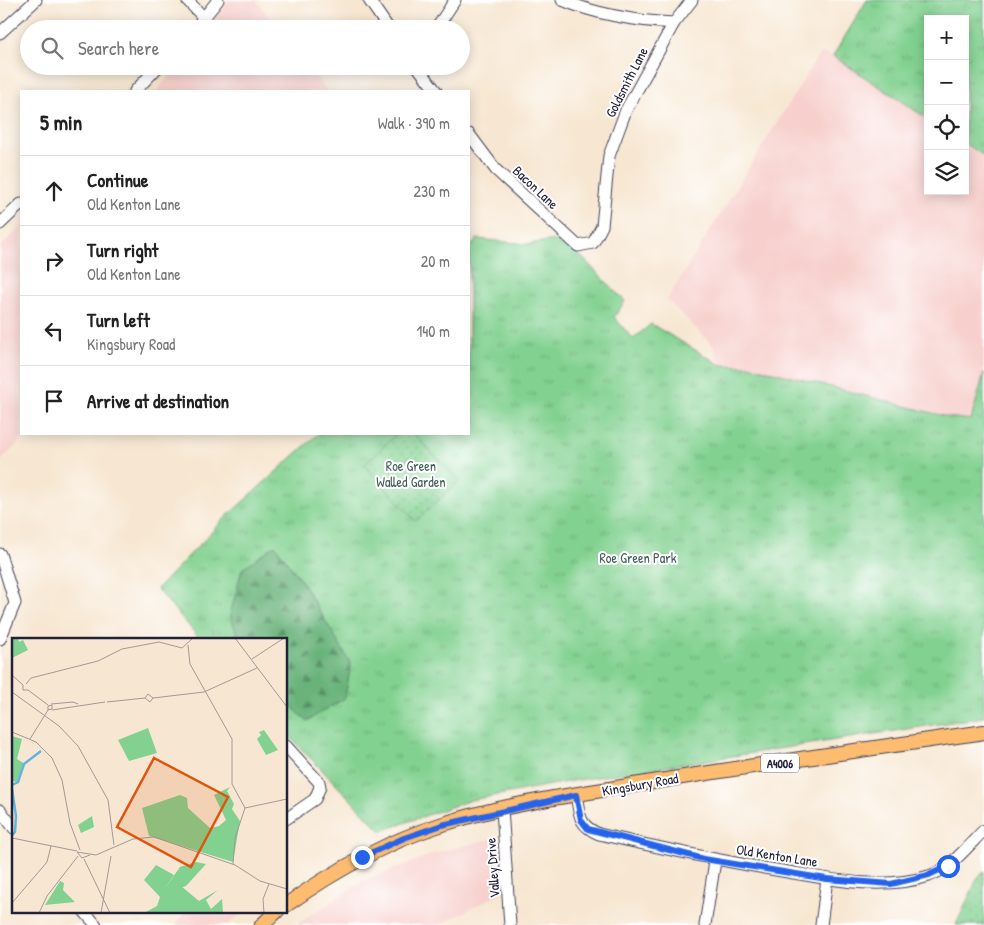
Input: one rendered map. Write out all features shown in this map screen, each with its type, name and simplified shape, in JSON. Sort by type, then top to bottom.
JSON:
[{"type":"main road","name":"Kingsbury Road","points":[[288,903],[328,876],[404,838],[442,825],[502,809],[576,795],[984,732]]},
{"type":"main road","name":"Kingsbury Road","points":[[262,925],[276,912]]},
{"type":"street","points":[[0,33],[36,0]]},
{"type":"street","points":[[187,0],[205,19],[218,0]]},
{"type":"street","points":[[369,0],[383,20]]},
{"type":"street","points":[[442,20],[455,0]]},
{"type":"street","points":[[562,0],[595,12],[642,22],[674,23]]},
{"type":"street","name":"Goldsmith Lane","points":[[593,243],[602,226],[609,156],[626,110],[674,23],[692,0]]},
{"type":"street","points":[[135,90],[150,75]]},
{"type":"street","points":[[424,75],[435,90]]},
{"type":"street","name":"Bacon Lane","points":[[470,135],[496,170],[578,246],[593,243]]},
{"type":"street","points":[[0,224],[20,205]]},
{"type":"street","points":[[0,554],[15,603],[0,639]]},
{"type":"street","points":[[288,748],[319,782],[320,787],[315,800],[288,818]]},
{"type":"street","name":"Old Kenton Lane","points":[[576,795],[581,820],[588,829],[599,834],[714,861],[827,879],[891,884],[929,875],[948,866],[984,830]]},
{"type":"street","name":"Valley Drive","points":[[502,809],[510,925]]},
{"type":"street","points":[[0,810],[12,825]]},
{"type":"street","points":[[705,925],[714,861]]},
{"type":"street","points":[[821,925],[827,879]]},
{"type":"street","points":[[85,912],[96,925]]},
{"type":"shaded area","points":[[229,0],[256,0],[272,20],[213,20]]},
{"type":"shaded area","points":[[820,53],[833,56],[924,116],[924,195],[969,195],[969,146],[984,156],[984,373],[972,421],[948,417],[750,366],[721,365],[712,344],[667,300]]},
{"type":"shaded area","points":[[170,75],[315,75],[326,90],[158,90]]},
{"type":"shaded area","points":[[20,228],[20,435],[26,435],[0,462],[0,247]]},
{"type":"shaded area","points":[[494,838],[501,893],[439,925],[296,925],[363,881],[436,853]]},
{"type":"shaded area","points":[[184,912],[243,912],[228,925],[176,925]]},
{"type":"green space","points":[[867,0],[984,0],[984,156],[969,146],[969,15],[924,15],[924,116],[833,56]]},
{"type":"green space","name":"Roe Green Park","points":[[477,239],[528,244],[564,239],[625,301],[614,317],[633,339],[651,324],[721,365],[750,366],[948,417],[971,420],[984,373],[984,717],[572,781],[471,800],[381,831],[288,735],[288,638],[199,638],[157,589],[226,517],[317,435],[470,435],[470,248]]},
{"type":"green space","name":"Roe Green Walled Garden","points":[[396,435],[415,435],[459,481],[416,521],[364,465]]},
{"type":"green space","points":[[275,545],[304,585],[351,664],[345,698],[307,721],[288,703],[288,638],[239,638],[230,615],[242,569]]},
{"type":"green space","points":[[984,871],[984,925],[956,925],[978,877]]},
{"type":"route","points":[[362,857],[404,838],[442,825],[502,809],[576,795],[581,820],[588,829],[599,834],[704,859],[827,879],[891,884],[929,875],[948,866]]}]
